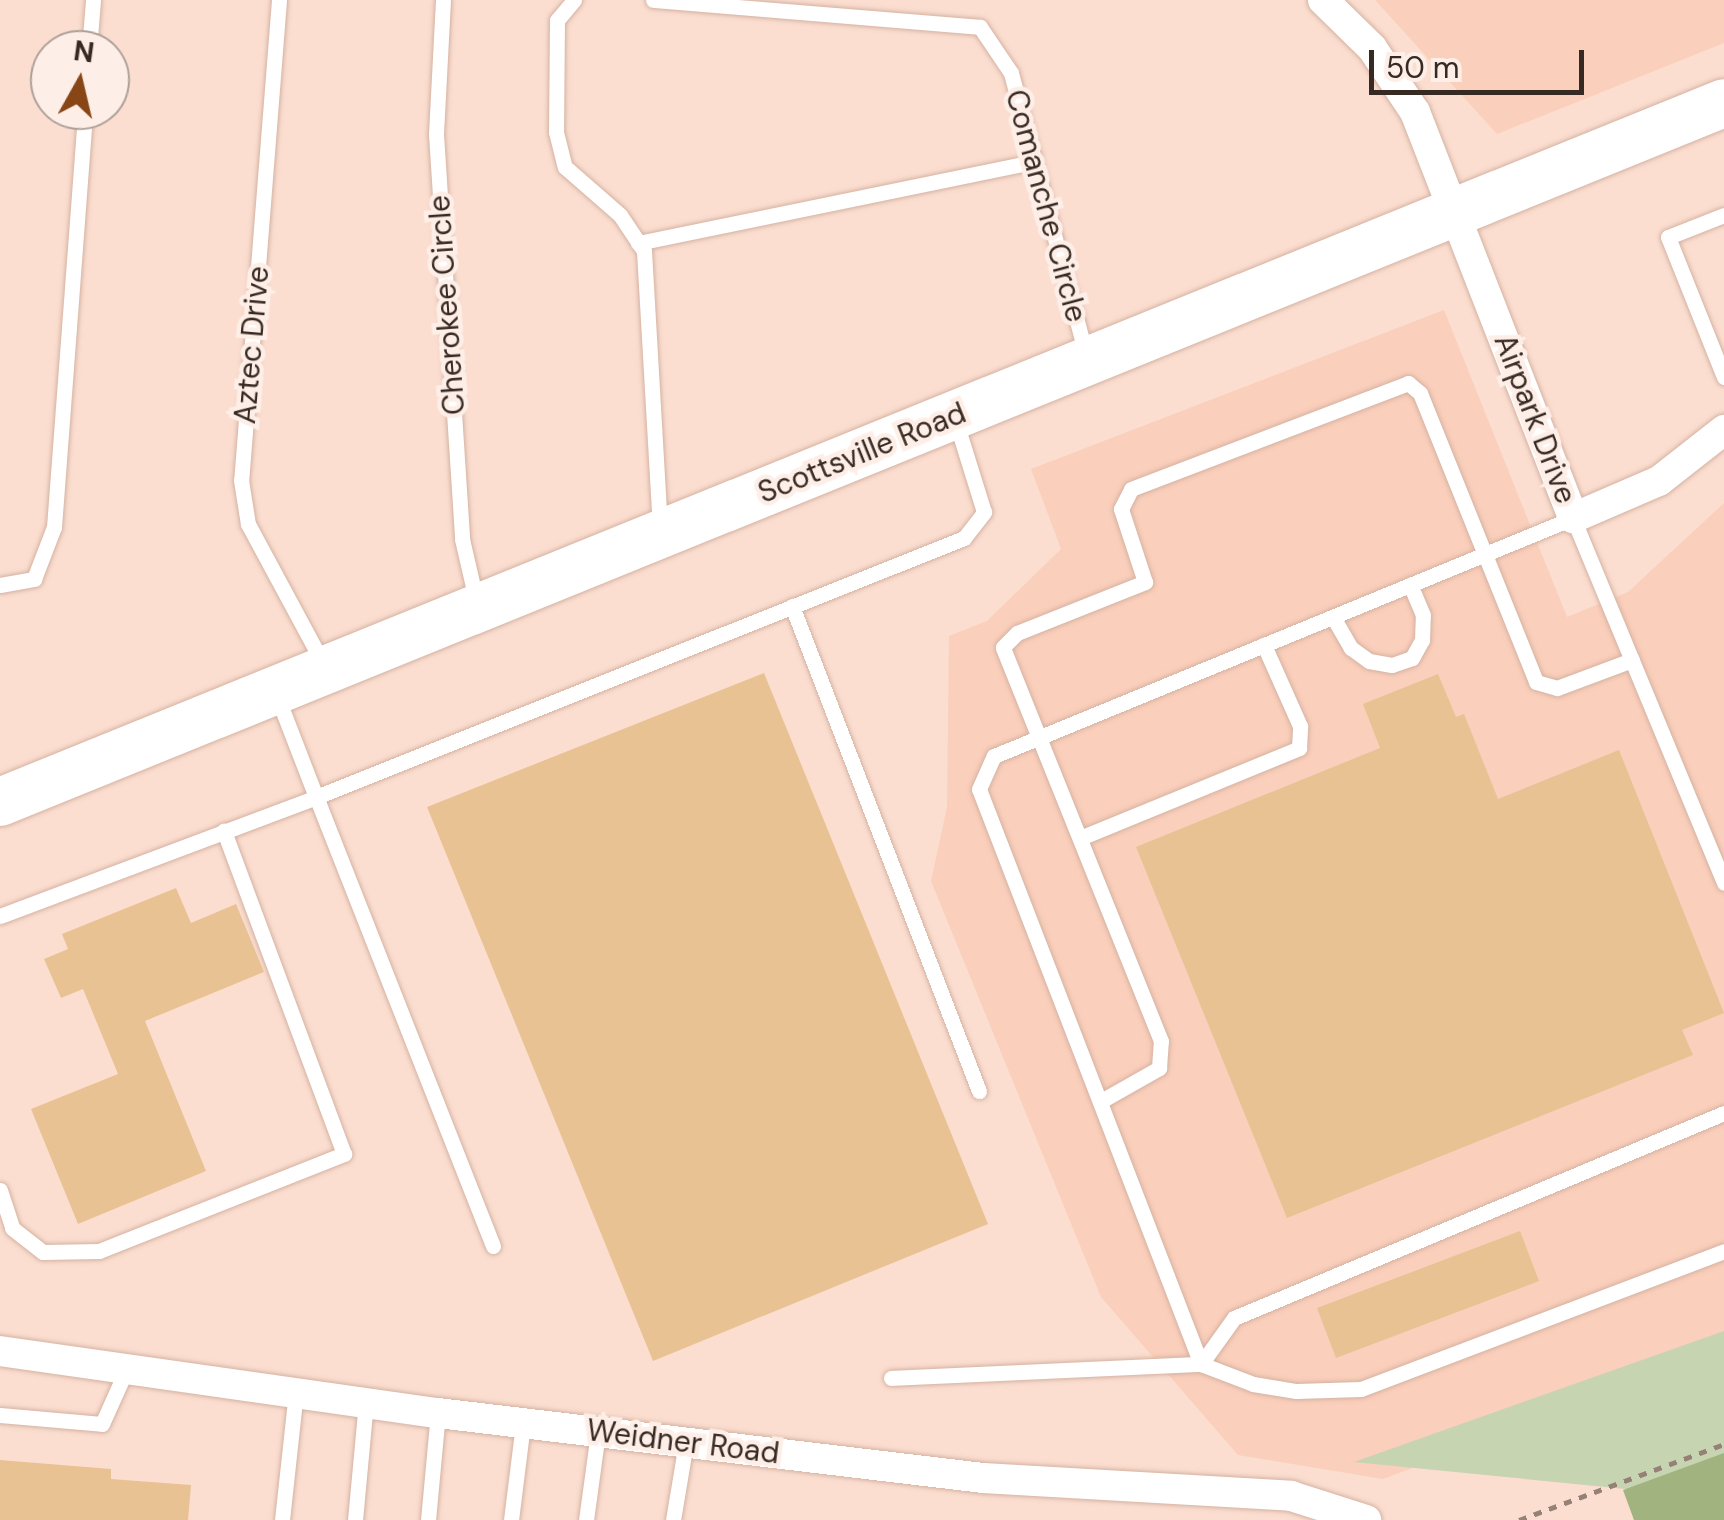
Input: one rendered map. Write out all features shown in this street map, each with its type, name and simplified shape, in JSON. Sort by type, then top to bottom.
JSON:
[{"type":"main road","name":"Scottsville Road","points":[[0,802],[1724,102]]},
{"type":"street","name":"Airpark Drive","points":[[1323,0],[1404,92],[1573,518],[1659,481],[1724,430]]},
{"type":"street","name":"Weidner Road","points":[[0,1351],[438,1414],[1014,1481],[1272,1494],[1329,1504],[1366,1520]]},
{"type":"lane","points":[[91,30],[93,0]]},
{"type":"lane","name":"Aztec Drive","points":[[279,0],[241,480],[248,524],[326,670]]},
{"type":"lane","name":"Cherokee Circle","points":[[443,0],[436,134],[462,539],[478,608]]},
{"type":"lane","points":[[574,0],[557,20],[556,132],[565,167],[620,215],[638,243],[661,534]]},
{"type":"lane","name":"Comanche Circle","points":[[653,0],[980,27],[1011,74],[1088,362]]},
{"type":"lane","points":[[0,585],[34,580],[54,527],[84,130]]},
{"type":"lane","points":[[638,243],[1034,162]]},
{"type":"lane","points":[[1722,367],[1668,236],[1724,215]]},
{"type":"lane","points":[[1101,1101],[1152,1075],[1164,1057],[1003,648],[1017,633],[1145,582],[1124,526],[1122,498],[1131,490],[1338,405],[1408,383],[1420,393],[1542,687],[1632,660]]},
{"type":"lane","points":[[0,916],[316,796],[964,538],[984,512],[954,416]]},
{"type":"lane","points":[[1201,1364],[979,789],[994,756],[1573,518],[1724,884]]},
{"type":"lane","points":[[1334,616],[1351,648],[1368,661],[1392,666],[1412,658],[1422,640],[1422,614],[1410,585]]},
{"type":"lane","points":[[792,606],[979,1091]]},
{"type":"lane","points":[[1080,838],[1298,748],[1300,726],[1264,645]]},
{"type":"lane","points":[[275,690],[493,1246]]},
{"type":"lane","points":[[0,1190],[12,1228],[43,1252],[100,1251],[344,1154],[224,832]]},
{"type":"lane","points":[[1201,1364],[1234,1318],[1724,1113]]},
{"type":"lane","points":[[891,1378],[1201,1364],[1253,1384],[1296,1391],[1361,1389],[1724,1251]]},
{"type":"lane","points":[[0,1415],[102,1424],[126,1368]]},
{"type":"lane","points":[[282,1520],[296,1391]]},
{"type":"lane","points":[[356,1520],[366,1402]]},
{"type":"lane","points":[[428,1520],[438,1414]]},
{"type":"lane","points":[[510,1520],[523,1424]]},
{"type":"lane","points":[[586,1520],[598,1432]]},
{"type":"lane","points":[[674,1520],[686,1442]]},
{"type":"path","points":[[1519,1520],[1724,1444]]},
{"type":"shaded area","points":[[1375,0],[1724,0],[1724,43],[1497,134]]},
{"type":"shaded area","points":[[1444,310],[1567,617],[1628,592],[1724,503],[1724,1350],[1383,1479],[1238,1455],[1101,1297],[931,881],[947,807],[949,636],[987,621],[1061,549],[1031,469]]},
{"type":"green space","points":[[1724,1331],[1724,1462],[1646,1491],[1354,1462]]},
{"type":"green space","points":[[1724,1453],[1724,1520],[1634,1520],[1623,1490]]},
{"type":"building","points":[[764,673],[988,1224],[653,1361],[427,807]]},
{"type":"building","points":[[1438,674],[1456,717],[1464,714],[1498,799],[1619,750],[1724,1013],[1682,1030],[1693,1055],[1287,1218],[1136,847],[1380,748],[1363,704]]},
{"type":"building","points":[[176,888],[191,923],[236,904],[264,972],[145,1021],[206,1171],[78,1224],[31,1109],[118,1074],[83,989],[61,998],[44,959],[68,949],[62,934]]},
{"type":"building","points":[[1520,1231],[1539,1281],[1336,1358],[1317,1308]]},
{"type":"building","points":[[0,1460],[111,1469],[111,1479],[191,1485],[188,1520],[0,1520]]}]
